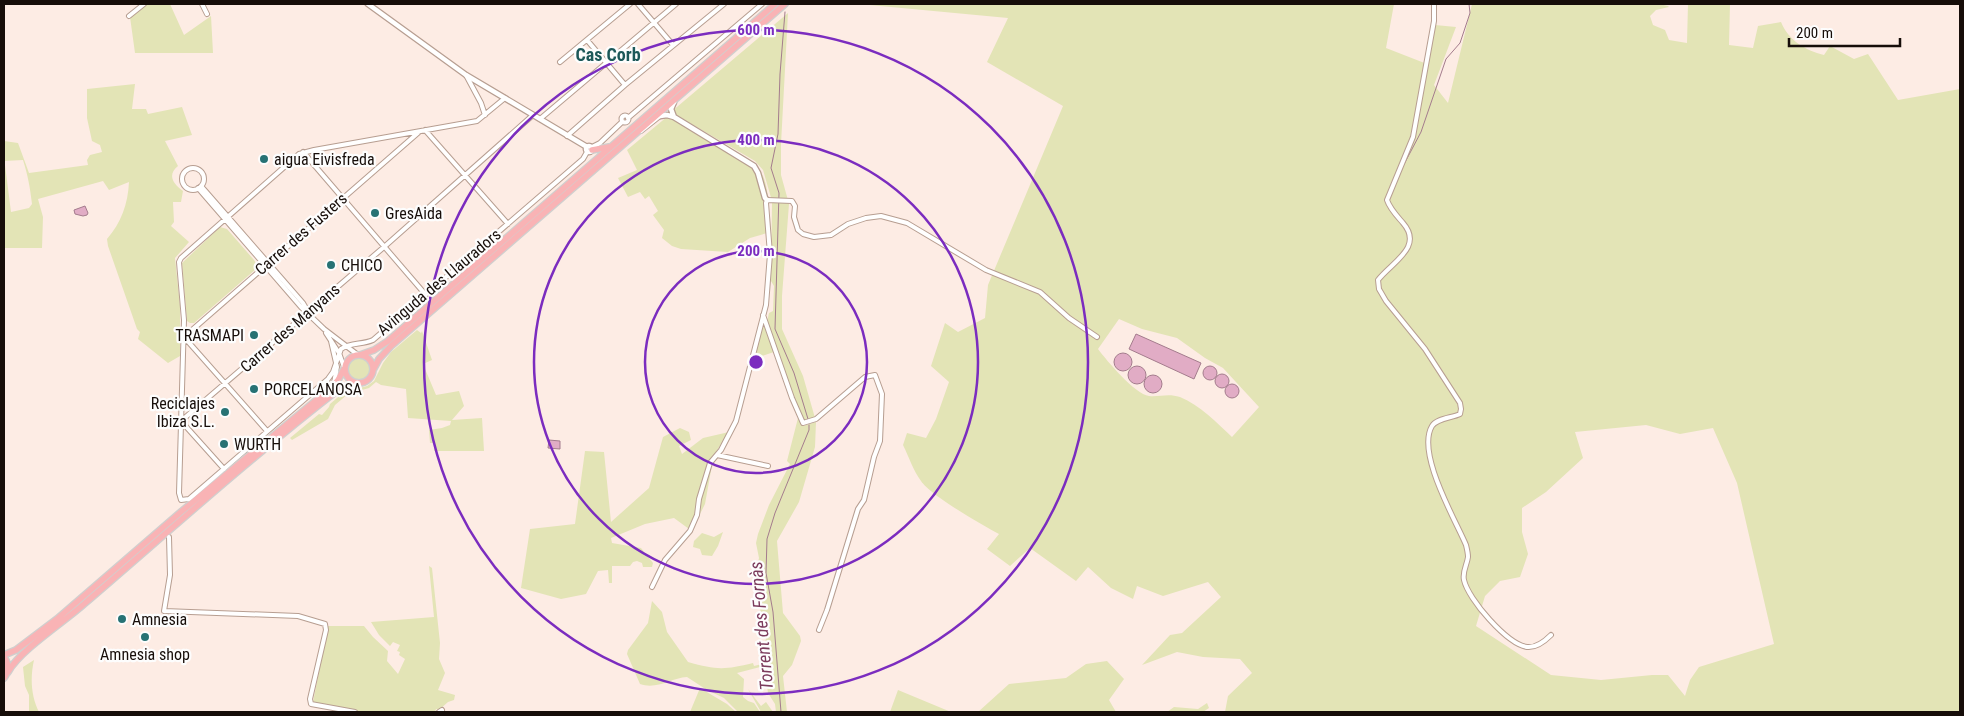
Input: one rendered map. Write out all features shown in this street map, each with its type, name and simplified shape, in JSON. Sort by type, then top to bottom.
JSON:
[{"type":"main road","points":[[8,672],[4,656],[16,650],[57,619],[182,511],[334,385],[348,359],[370,352],[383,344],[440,296],[775,4]]},
{"type":"main road","points":[[4,678],[22,655],[340,389],[367,381],[380,359],[391,346],[784,4]]},
{"type":"main road","points":[[589,166],[591,157],[589,150],[611,147]]},
{"type":"main road","points":[[359,354],[368,358],[373,370]]},
{"type":"main road","points":[[344,368],[347,378],[355,383]]},
{"type":"street","points":[[130,16],[144,4]]},
{"type":"street","points":[[202,4],[207,14]]},
{"type":"street","points":[[368,4],[466,75],[533,114],[589,150]]},
{"type":"street","points":[[560,62],[630,4]]},
{"type":"street","points":[[638,4],[672,45]]},
{"type":"street","points":[[540,119],[676,4]]},
{"type":"street","points":[[567,136],[672,45],[724,4]]},
{"type":"street","name":"Avinguda des Llauradors","points":[[345,346],[373,340],[583,159],[589,150],[600,144],[622,122],[626,122],[628,118],[682,71],[762,4]]},
{"type":"street","points":[[1434,4],[1434,21],[1413,137],[1387,200],[1389,206],[1410,231],[1412,238],[1408,248],[1378,280],[1379,289],[1386,301],[1425,350],[1460,403],[1460,414],[1438,421],[1432,426],[1429,446],[1431,467],[1466,545],[1468,556],[1463,578],[1467,588],[1491,620],[1516,643],[1528,647],[1542,643],[1551,635]]},
{"type":"street","points":[[587,40],[625,85]]},
{"type":"street","points":[[682,71],[686,75],[696,73]]},
{"type":"street","points":[[466,75],[485,115]]},
{"type":"street","points":[[331,341],[336,364],[328,379],[190,500],[181,500],[179,493],[184,337],[180,260],[303,152],[477,121],[505,98]]},
{"type":"street","points":[[674,117],[671,109],[676,98]]},
{"type":"street","name":"Carrer des Manyans","points":[[181,421],[384,247],[533,114]]},
{"type":"street","points":[[635,134],[646,128],[660,116],[674,117],[754,166],[758,173],[765,198],[769,201],[790,200],[795,206],[794,217],[798,230],[803,234],[825,237],[855,221],[873,217],[892,218],[907,223],[986,270],[1040,292],[1076,323],[1097,337]]},
{"type":"street","points":[[426,130],[508,224]]},
{"type":"street","name":"Carrer des Fusters","points":[[184,337],[419,132]]},
{"type":"street","points":[[396,136],[401,140],[402,146]]},
{"type":"street","points":[[303,152],[425,294]]},
{"type":"street","points":[[193,168],[200,170],[204,179],[200,187],[191,190],[184,186],[182,179],[186,170],[193,168]]},
{"type":"street","points":[[200,187],[324,329],[345,346],[359,354]]},
{"type":"street","points":[[652,587],[665,560],[690,531],[697,515],[705,476],[710,463],[717,455],[736,421],[766,305],[770,254],[766,203],[769,201]]},
{"type":"street","points":[[433,289],[440,296]]},
{"type":"street","points":[[763,316],[792,398],[803,423],[816,419],[866,377],[871,375],[875,375],[882,394],[880,441],[874,457],[864,500],[858,509],[820,630]]},
{"type":"street","points":[[324,329],[338,353],[344,368]]},
{"type":"street","points":[[184,337],[267,431]]},
{"type":"street","points":[[334,385],[338,353],[345,346]]},
{"type":"street","points":[[181,421],[224,469]]},
{"type":"street","points":[[717,455],[768,466]]},
{"type":"street","points":[[169,537],[170,576],[164,611],[298,616],[325,624],[326,630],[310,699],[311,704],[355,712]]},
{"type":"green space","points":[[147,4],[170,4],[184,35],[211,16],[213,53],[135,53],[130,17]]},
{"type":"green space","points":[[859,4],[1394,4],[1386,48],[1427,64],[1435,25],[1456,27],[1434,85],[1448,103],[1472,4],[1659,4],[1669,7],[1656,10],[1650,16],[1653,25],[1665,30],[1669,40],[1687,43],[1688,4],[1730,4],[1729,45],[1753,48],[1758,26],[1781,22],[1784,29],[1798,44],[1817,53],[1824,55],[1830,46],[1854,59],[1868,54],[1898,100],[1960,89],[1960,712],[1225,712],[1228,696],[1252,673],[1240,659],[1203,657],[1177,652],[1142,665],[1170,635],[1182,633],[1221,597],[1208,582],[1163,596],[1137,586],[1133,599],[1111,588],[1088,567],[1076,581],[1030,548],[1010,566],[987,549],[999,534],[957,509],[926,487],[916,472],[903,445],[907,433],[926,438],[936,419],[949,382],[931,366],[945,323],[958,332],[985,318],[988,285],[1063,106],[987,62],[1008,18]],"holes":[[[1119,319],[1142,329],[1177,338],[1223,368],[1259,407],[1232,437],[1208,415],[1187,400],[1168,395],[1149,396],[1136,390],[1098,349]],[[1646,425],[1680,434],[1713,428],[1737,483],[1774,644],[1699,667],[1690,680],[1685,696],[1668,675],[1601,680],[1551,675],[1476,626],[1485,596],[1500,581],[1520,577],[1528,554],[1522,532],[1522,508],[1546,492],[1583,458],[1575,432]]]},
{"type":"green space","points":[[788,13],[781,175],[789,204],[782,296],[782,329],[803,376],[815,418],[803,422],[767,322],[769,313],[773,311],[774,286],[771,281],[772,201],[763,170],[755,161],[671,112]]},
{"type":"green space","points":[[135,84],[132,109],[146,109],[148,114],[182,107],[192,135],[165,141],[178,166],[172,176],[174,182],[183,191],[181,202],[173,202],[174,222],[171,226],[189,242],[175,258],[180,305],[180,356],[168,363],[138,339],[140,332],[137,329],[108,246],[107,239],[120,220],[125,205],[129,182],[109,190],[103,181],[38,199],[43,217],[42,248],[4,248],[5,165],[11,212],[29,208],[32,204],[23,160],[4,161],[4,141],[18,143],[29,173],[88,165],[87,160],[90,155],[102,152],[100,145],[92,141],[87,118],[87,89]]},
{"type":"green space","points":[[668,116],[755,165],[760,171],[767,188],[767,233],[750,238],[728,252],[681,249],[672,246],[662,238],[664,230],[653,215],[658,211],[649,196],[645,199],[640,192],[628,197],[618,178],[637,170],[627,150]]},
{"type":"green space","points":[[220,227],[227,229],[254,260],[257,265],[256,269],[194,323],[190,323],[187,321],[182,263]]},
{"type":"green space","points":[[763,322],[774,352],[753,359]]},
{"type":"green space","points":[[417,330],[421,333],[422,331],[432,360],[423,364],[436,395],[459,391],[464,406],[452,420],[482,418],[484,451],[434,451],[434,443],[430,443],[429,430],[450,425],[451,421],[408,418],[406,389],[381,385],[376,382],[369,388],[348,394],[335,405],[328,419],[292,440],[290,438],[319,414],[322,415],[330,404],[344,392],[367,386],[374,381],[391,352]]},
{"type":"green space","points":[[359,357],[367,361],[371,369],[367,377],[359,381],[351,377],[347,369],[351,361]]},
{"type":"green space","points":[[798,418],[803,426],[816,422],[815,447],[799,502],[777,541],[783,613],[800,636],[801,641],[792,665],[783,676],[787,712],[776,712],[775,704],[768,693],[764,666],[737,673],[744,679],[743,697],[754,703],[760,712],[738,712],[724,698],[687,677],[652,686],[640,684],[627,654],[648,623],[652,601],[662,612],[667,632],[688,662],[706,667],[720,668],[753,663],[754,666],[762,664],[766,638],[754,579],[759,558],[756,543],[769,505],[790,464],[787,461]]},
{"type":"green space","points":[[680,428],[689,432],[691,440],[679,446],[682,454],[703,438],[729,432],[706,470],[694,518],[689,529],[674,518],[645,524],[611,538],[612,543],[641,548],[653,563],[652,567],[643,567],[642,563],[637,561],[633,562],[630,566],[612,566],[612,583],[609,583],[608,570],[598,571],[586,594],[561,599],[521,588],[530,529],[575,524],[585,451],[604,452],[611,522],[649,488],[663,437]]},
{"type":"green space","points":[[712,465],[705,504],[700,514],[701,499]]},
{"type":"green space","points":[[723,532],[712,556],[702,555],[700,549],[693,547],[694,541],[702,533],[714,537]]},
{"type":"green space","points":[[429,566],[432,568],[440,643],[439,659],[445,673],[438,690],[455,695],[454,700],[448,702],[439,710],[436,709],[435,712],[340,712],[339,707],[313,702],[328,626],[364,626],[388,651],[387,661],[398,674],[405,659],[397,651],[400,645],[393,642],[390,646],[379,635],[371,622],[434,617]]},
{"type":"green space","points":[[34,660],[32,687],[34,700],[39,712],[29,712],[29,695],[25,686],[23,667]]},
{"type":"green space","points":[[1107,661],[1124,679],[1109,700],[1116,712],[978,712],[1009,684],[1066,678],[1086,664]]},
{"type":"green space","points":[[700,688],[727,704],[736,712],[690,712]]},
{"type":"green space","points":[[748,689],[761,706],[766,702],[773,712],[761,712]]},
{"type":"green space","points":[[898,690],[951,712],[890,712]]},
{"type":"green space","points":[[1207,703],[1209,708],[1203,712],[1167,712],[1174,707],[1198,709]]},
{"type":"shaded area","points":[[85,206],[87,215],[75,214],[74,210]]},
{"type":"shaded area","points":[[1136,334],[1201,363],[1194,379],[1129,349]]},
{"type":"shaded area","points":[[1123,353],[1129,356],[1132,362],[1129,368],[1123,371],[1117,368],[1114,362],[1117,356]]},
{"type":"shaded area","points":[[1137,366],[1143,369],[1146,375],[1143,381],[1137,384],[1131,381],[1128,375],[1131,369]]},
{"type":"shaded area","points":[[1210,366],[1215,368],[1217,373],[1215,378],[1210,380],[1205,378],[1203,373],[1205,368]]},
{"type":"shaded area","points":[[1222,374],[1227,376],[1229,381],[1227,386],[1222,388],[1217,386],[1215,381],[1217,376]]},
{"type":"shaded area","points":[[1153,375],[1159,378],[1162,384],[1159,390],[1153,393],[1147,390],[1144,384],[1147,378]]},
{"type":"shaded area","points":[[1232,384],[1237,386],[1239,391],[1237,396],[1232,398],[1227,396],[1225,391],[1227,386]]},
{"type":"shaded area","points":[[549,440],[560,441],[560,449],[548,448]]},
{"type":"waterway","points":[[1402,168],[1421,132],[1446,59],[1460,43],[1470,13],[1469,4]]},
{"type":"waterway","name":"Torrent des Fornàs","points":[[785,12],[778,134],[771,168],[779,193],[775,329],[794,373],[808,419]]},
{"type":"waterway","name":"Torrent des Fornàs","points":[[781,712],[773,612],[766,573],[767,539],[775,513],[809,430],[809,425]]},
{"type":"place","name":"aigua Eivisfreda","points":[[264,159]]},
{"type":"place","name":"GresAida","points":[[375,213]]},
{"type":"place","name":"CHICO","points":[[331,265]]},
{"type":"place","name":"TRASMAPI","points":[[254,335]]},
{"type":"place","name":"PORCELANOSA","points":[[254,389]]},
{"type":"place","name":"Reciclajes Ibiza S.L.","points":[[225,412]]},
{"type":"place","name":"WURTH","points":[[224,444]]},
{"type":"place","name":"Amnesia","points":[[122,619]]},
{"type":"place","name":"Amnesia shop","points":[[145,637]]},
{"type":"district","name":"Cas Corb","points":[[608,54]]}]
